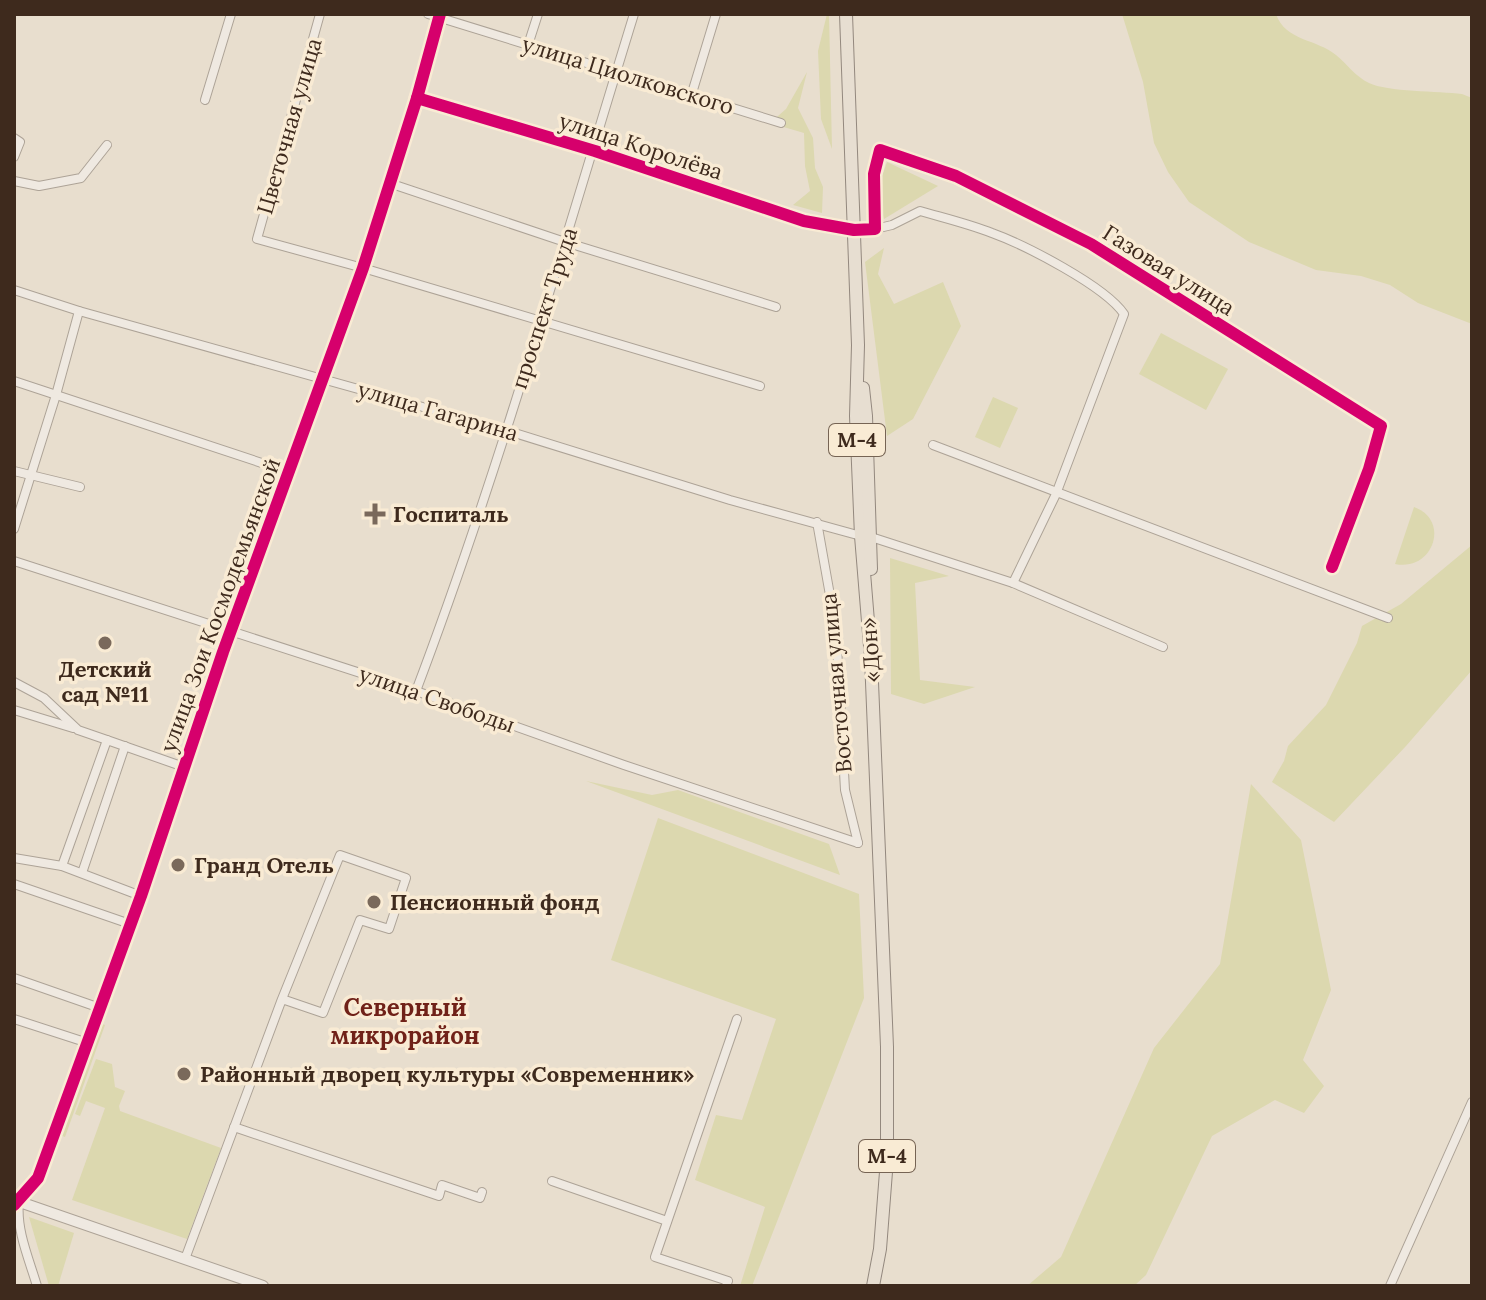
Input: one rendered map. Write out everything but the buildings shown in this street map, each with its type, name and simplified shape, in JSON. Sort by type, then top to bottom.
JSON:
[{"type":"main road","points":[[846,14],[854,230]]},
{"type":"main road","name":"«Дон»","points":[[854,230],[858,345],[866,416],[866,536],[888,1104],[882,1223],[873,1286]]},
{"type":"street","points":[[205,100],[231,14]]},
{"type":"street","name":"Цветочная улица","points":[[320,14],[257,239],[363,268]]},
{"type":"street","name":"улица Циолковского","points":[[428,14],[692,93],[781,123]]},
{"type":"street","points":[[528,45],[538,14]]},
{"type":"street","name":"проспект Труда","points":[[416,691],[595,151],[634,14]]},
{"type":"street","points":[[692,93],[716,14]]},
{"type":"street","name":"улица Зои Космодемьянской","points":[[16,1203],[38,1178],[141,896],[231,631],[363,268],[440,16]]},
{"type":"street","name":"улица Королёва","points":[[417,98],[595,151],[804,221],[854,230]]},
{"type":"street","points":[[14,138],[20,142],[14,157]]},
{"type":"street","points":[[14,181],[39,186],[81,178],[107,145]]},
{"type":"street","name":"Газовая улица","points":[[875,229],[874,174],[880,150],[956,176],[1091,244],[1381,426],[1369,469],[1332,567]]},
{"type":"street","points":[[389,183],[565,242],[776,307]]},
{"type":"street","points":[[854,230],[892,225],[920,211],[994,233],[1066,270],[1116,303],[1124,314],[1056,494],[1013,583]]},
{"type":"street","points":[[363,268],[760,386]]},
{"type":"street","name":"улица Гагарина","points":[[14,290],[505,430],[730,500],[866,536],[1013,583],[1163,647]]},
{"type":"street","points":[[14,529],[79,311]]},
{"type":"street","points":[[14,381],[289,472]]},
{"type":"street","points":[[933,445],[1388,618]]},
{"type":"street","points":[[14,471],[80,487]]},
{"type":"street","name":"Восточная улица","points":[[817,522],[836,629],[845,790],[858,843]]},
{"type":"street","name":"улица Свободы","points":[[14,561],[416,691],[858,843]]},
{"type":"street","points":[[14,682],[44,698],[78,730]]},
{"type":"street","points":[[14,710],[184,767]]},
{"type":"street","points":[[62,866],[107,740]]},
{"type":"street","points":[[82,873],[125,746]]},
{"type":"street","points":[[185,1259],[282,999],[340,855],[406,878],[389,929],[360,920],[323,1013],[282,999]]},
{"type":"street","points":[[14,858],[62,866],[141,896]]},
{"type":"street","points":[[14,884],[130,924]]},
{"type":"street","points":[[14,978],[100,1008]]},
{"type":"street","points":[[14,1019],[88,1043]]},
{"type":"street","points":[[726,1286],[728,1281],[655,1257],[737,1019]]},
{"type":"street","points":[[1390,1286],[1472,1102]]},
{"type":"street","points":[[234,1127],[439,1196],[442,1185],[480,1198],[482,1192]]},
{"type":"street","points":[[552,1181],[667,1221]]},
{"type":"street","points":[[37,1286],[16,1203],[263,1286]]},
{"type":"shaded area","points":[[827,14],[832,149],[821,119],[818,51]]},
{"type":"shaded area","points":[[1122,14],[1276,14],[1286,30],[1336,55],[1369,83],[1400,90],[1462,94],[1472,98],[1472,324],[1418,303],[1390,285],[1361,276],[1316,270],[1249,242],[1189,202],[1168,172],[1154,143],[1143,82]]},
{"type":"shaded area","points":[[807,72],[798,108],[813,138],[815,168],[823,187],[822,213],[793,205],[810,191],[805,166],[804,133],[770,123],[786,109]]},
{"type":"shaded area","points":[[887,162],[938,186],[884,219],[876,193]]},
{"type":"shaded area","points":[[884,248],[878,274],[894,304],[943,282],[961,326],[913,419],[887,436],[865,262]]},
{"type":"shaded area","points":[[1161,333],[1228,369],[1206,410],[1139,374]]},
{"type":"shaded area","points":[[993,397],[1018,408],[1000,448],[975,437]]},
{"type":"shaded area","points":[[1414,507],[1432,523],[1433,543],[1419,560],[1395,564]]},
{"type":"shaded area","points":[[1472,545],[1472,670],[1334,822],[1272,782],[1284,761],[1288,746],[1326,705],[1357,643],[1362,626],[1401,604]]},
{"type":"shaded area","points":[[890,558],[949,576],[915,583],[920,680],[975,687],[924,704],[891,694]]},
{"type":"shaded area","points":[[586,781],[652,795],[678,790],[829,844],[840,875]]},
{"type":"shaded area","points":[[1251,784],[1301,840],[1331,990],[1303,1060],[1324,1086],[1304,1113],[1275,1100],[1212,1136],[1146,1275],[1134,1286],[1027,1286],[1061,1257],[1154,1048],[1220,964]]},
{"type":"shaded area","points":[[658,818],[859,894],[864,998],[752,1286],[740,1286],[765,1207],[695,1180],[716,1115],[742,1120],[776,1019],[611,960]]},
{"type":"shaded area","points":[[97,1022],[105,1025],[65,1137],[57,1134]]},
{"type":"shaded area","points":[[96,1059],[112,1064],[115,1087],[125,1091],[120,1111],[221,1148],[187,1239],[72,1200],[105,1108],[86,1101],[80,1116],[75,1114]]},
{"type":"shaded area","points":[[29,1217],[74,1233],[58,1286],[49,1286]]},
{"type":"cycle path","points":[[14,1205],[38,1178],[141,896],[223,652],[363,268],[440,14]]},
{"type":"cycle path","points":[[417,98],[595,151],[804,221],[854,230],[875,229],[874,174],[880,150],[956,176],[1091,244],[1381,426],[1369,469],[1332,567]]},
{"type":"place","name":"Госпиталь","points":[[375,514]]},
{"type":"place","name":"Детский сад №11","points":[[105,643]]},
{"type":"place","name":"Гранд Отель","points":[[178,865]]},
{"type":"place","name":"Пенсионный фонд","points":[[374,902]]},
{"type":"place","name":"Районный дворец культуры «Современник»","points":[[184,1074]]},
{"type":"district","name":"Северный микрорайон","points":[[405,1022]]}]
